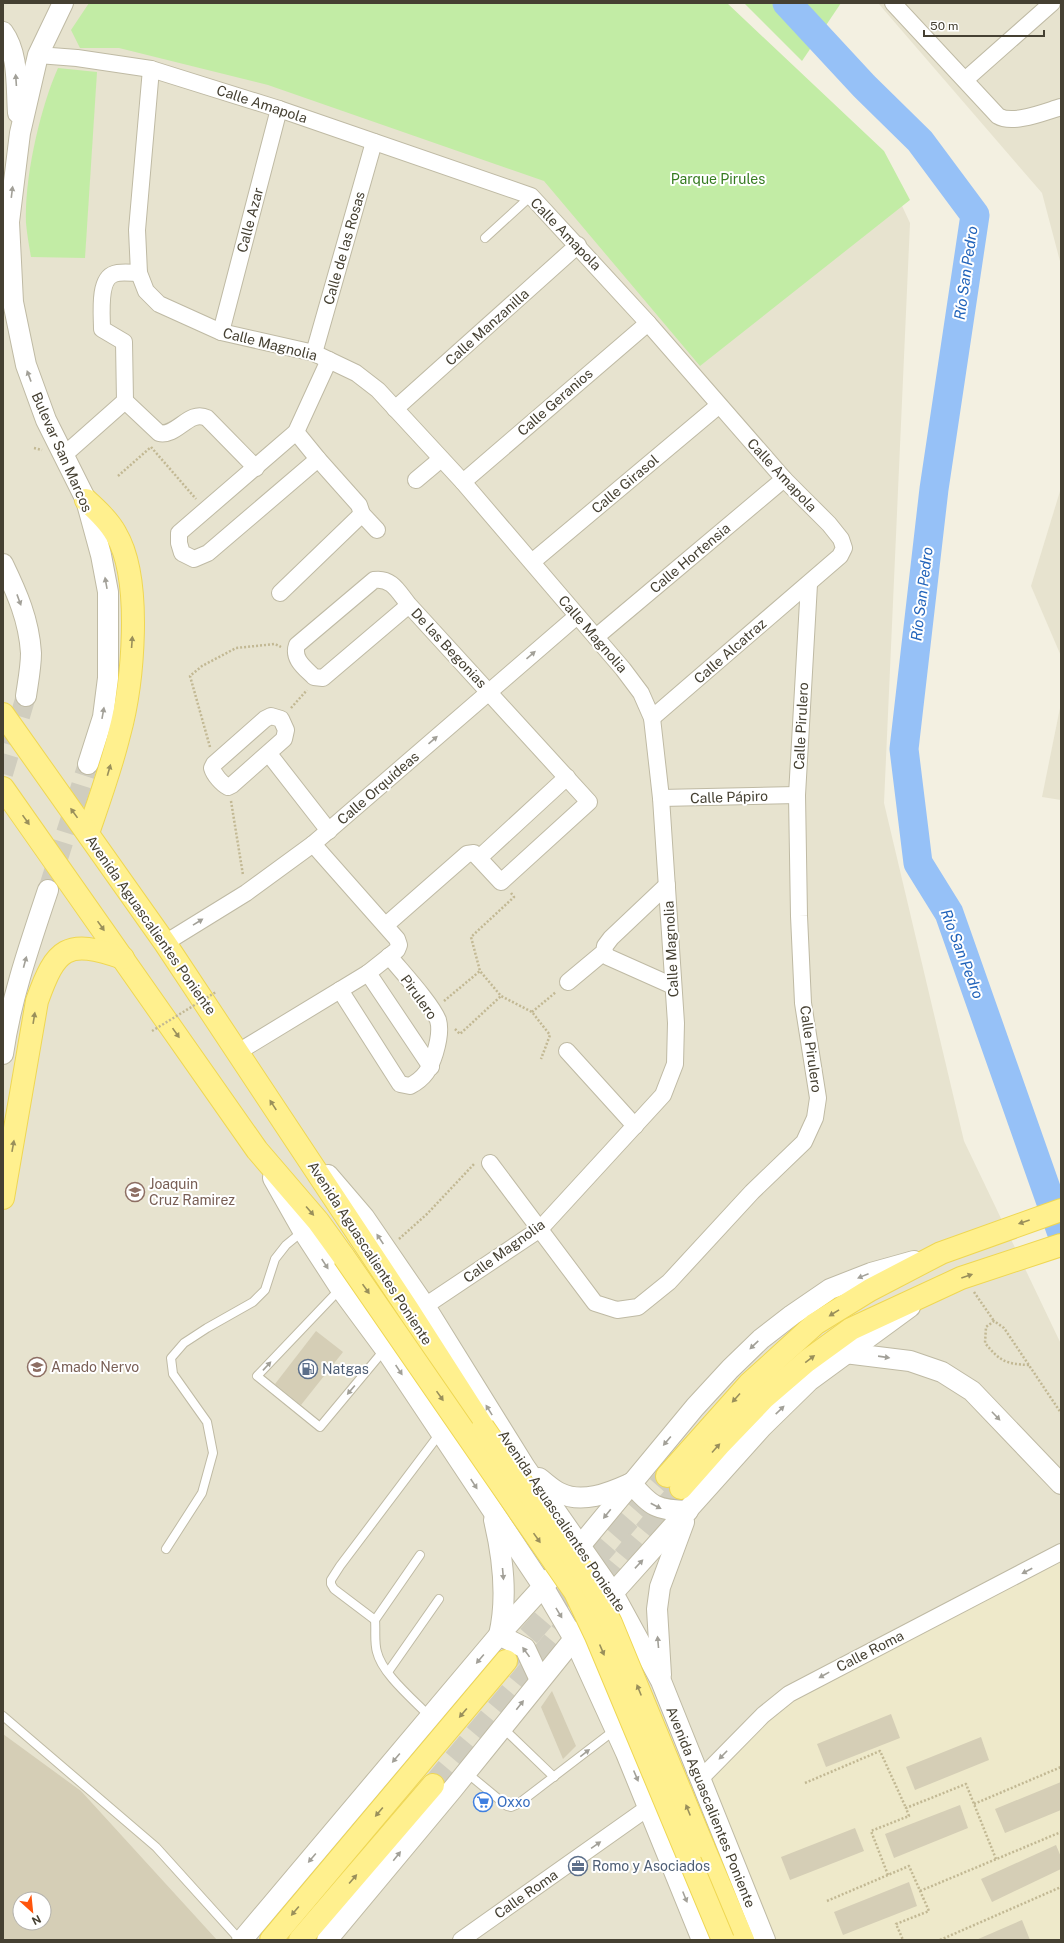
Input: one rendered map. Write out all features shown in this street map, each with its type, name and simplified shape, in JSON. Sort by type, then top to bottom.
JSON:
[{"type":"main road","points":[[86,500],[102,515],[116,534],[127,560],[132,585],[133,624],[125,704],[120,733],[88,833]]},
{"type":"main road","name":"Avenida Aguascalientes Poniente","points":[[3,714],[165,943],[407,1308],[483,1427],[589,1580],[611,1623],[743,1940]]},
{"type":"main road","name":"Avenida Aguascalientes Poniente","points":[[3,788],[257,1150],[318,1221],[344,1257],[575,1592],[596,1636],[723,1940]]},
{"type":"main road","points":[[3,1198],[37,1001],[48,971],[57,958],[69,951],[83,947],[97,949],[123,958]]},
{"type":"main road","points":[[1061,1210],[987,1235],[941,1253],[870,1290],[815,1324],[749,1384],[674,1482],[719,1445],[764,1398],[807,1361],[851,1329],[961,1278],[1061,1246]]},
{"type":"main road","points":[[271,1940],[506,1661]]},
{"type":"main road","points":[[300,1940],[433,1785]]},
{"type":"street","name":"Bulevar San Marcos","points":[[63,3],[38,55],[20,132],[9,222],[13,302],[26,365],[46,420],[86,500],[101,555],[108,592],[108,678],[103,717],[88,764]]},
{"type":"street","points":[[893,3],[998,116],[1004,120],[1013,120],[1061,107]]},
{"type":"street","points":[[965,80],[1052,3]]},
{"type":"street","points":[[3,32],[9,40],[14,56],[20,132]]},
{"type":"street","name":"Calle Amapola","points":[[38,55],[77,58],[151,69],[279,108],[531,196],[578,245],[648,323],[718,406],[784,479],[829,524],[841,539],[844,548],[840,556],[809,584]]},
{"type":"street","name":"Calle Magnolia","points":[[151,69],[137,230],[139,273],[146,291],[159,304],[221,332],[314,353],[356,373],[378,390],[463,482],[596,638],[641,693],[652,718],[661,798],[667,885],[676,1023],[675,1064],[663,1095],[540,1229],[425,1306]]},
{"type":"street","name":"Calle Azar","points":[[221,332],[279,108]]},
{"type":"street","name":"Calle de las Rosas","points":[[314,353],[374,142]]},
{"type":"street","name":"Calle Manzanilla","points":[[395,409],[578,245]]},
{"type":"street","points":[[139,273],[114,273],[106,278],[103,286],[102,330],[124,342],[125,401],[159,433],[164,434],[195,416],[207,418],[256,468]]},
{"type":"street","name":"Calle Geranios","points":[[463,482],[648,323]]},
{"type":"street","points":[[318,459],[208,553],[194,559],[182,554],[179,543],[179,533],[296,432],[329,360]]},
{"type":"street","points":[[64,455],[125,401]]},
{"type":"street","name":"Calle Girasol","points":[[532,562],[718,406]]},
{"type":"street","points":[[296,432],[318,459],[359,504],[362,514],[377,530]]},
{"type":"street","points":[[416,480],[441,459]]},
{"type":"street","name":"Calle Hortensia","points":[[596,638],[784,479]]},
{"type":"street","points":[[280,593],[362,514]]},
{"type":"street","points":[[3,564],[19,598],[28,626],[31,654],[26,696]]},
{"type":"street","name":"De las Begonias","points":[[294,652],[297,645],[374,580],[382,579],[391,582],[409,605],[567,777],[589,802],[501,882]]},
{"type":"street","name":"Calle Alcatraz","points":[[652,718],[809,584]]},
{"type":"street","name":"Calle Pirulero","points":[[484,1161],[540,1229],[595,1303],[617,1310],[638,1306],[669,1282],[752,1192],[804,1142],[815,1118],[818,1098],[803,1003],[799,916],[797,795],[809,584]]},
{"type":"street","name":"De las Begonias","points":[[318,679],[323,678],[409,605]]},
{"type":"street","name":"Calle Orquídeas","points":[[165,943],[246,893],[313,844],[577,616]]},
{"type":"street","points":[[294,652],[296,658],[314,677],[318,679]]},
{"type":"street","points":[[271,716],[281,719],[286,730],[284,739],[269,754],[228,787],[213,773],[212,768],[214,764],[265,719],[271,716]]},
{"type":"street","points":[[269,754],[329,831]]},
{"type":"street","points":[[479,858],[567,777]]},
{"type":"street","name":"Calle Pápiro","points":[[661,798],[797,795]]},
{"type":"street","points":[[238,1052],[368,973],[397,950],[399,945],[386,925],[313,844]]},
{"type":"street","points":[[386,925],[467,854],[474,853],[501,882]]},
{"type":"street","points":[[568,982],[604,952],[605,946],[611,938],[667,885]]},
{"type":"street","points":[[3,1054],[6,1031],[28,951],[48,890]]},
{"type":"street","points":[[604,952],[608,956],[673,986]]},
{"type":"street","name":"Pirulero","points":[[340,990],[400,1084],[410,1086],[421,1080],[431,1068],[439,1040],[435,1015],[389,956]]},
{"type":"street","name":"Pirulero","points":[[368,973],[431,1068]]},
{"type":"street","points":[[567,1051],[635,1126]]},
{"type":"street","name":"Avenida Aguascalientes Poniente","points":[[295,1138],[364,1217],[425,1306],[525,1467],[613,1593],[661,1681],[765,1940]]},
{"type":"street","name":"Avenida Aguascalientes Poniente","points":[[257,1150],[303,1231],[340,1288],[385,1349],[441,1432],[544,1588],[574,1639],[616,1729],[702,1940]]},
{"type":"street","points":[[241,1940],[499,1635],[544,1588],[695,1407],[730,1369],[761,1339],[792,1314],[830,1289],[871,1273],[941,1253]]},
{"type":"street","points":[[327,1940],[613,1593],[762,1427],[809,1381],[845,1353],[883,1328],[931,1292]]},
{"type":"street","points":[[845,1353],[910,1361],[942,1372],[972,1391],[1061,1484]]},
{"type":"street","points":[[525,1467],[560,1493],[575,1498],[595,1496],[611,1492],[631,1484]]},
{"type":"street","points":[[491,1509],[503,1516],[515,1518],[530,1506],[534,1498],[525,1467]]},
{"type":"street","points":[[631,1484],[654,1506],[666,1511],[688,1511]]},
{"type":"street","points":[[491,1509],[498,1536],[504,1592],[504,1613],[499,1635]]},
{"type":"street","points":[[661,1681],[656,1609],[660,1587],[688,1511]]},
{"type":"street","name":"Calle Roma","points":[[700,1779],[762,1715],[789,1694],[1061,1552]]},
{"type":"street","points":[[499,1635],[525,1648],[540,1680]]},
{"type":"street","points":[[626,1753],[635,1742],[646,1734],[659,1731],[681,1731]]},
{"type":"street","name":"Calle Roma","points":[[462,1940],[649,1807]]},
{"type":"lane","points":[[485,238],[531,196]]},
{"type":"lane","points":[[166,1549],[202,1493],[213,1453],[207,1422],[173,1374],[171,1358],[184,1343],[252,1302],[265,1290],[275,1259],[286,1245],[303,1231]]},
{"type":"lane","points":[[340,1288],[257,1376],[320,1427],[385,1349]]},
{"type":"lane","points":[[375,1620],[334,1589],[331,1584],[331,1580],[441,1432]]},
{"type":"lane","points":[[420,1555],[375,1620],[376,1650],[380,1660],[388,1672],[431,1717]]},
{"type":"lane","points":[[388,1672],[439,1599]]},
{"type":"lane","points":[[3,1716],[156,1847],[241,1940]]},
{"type":"lane","points":[[503,1728],[554,1777]]},
{"type":"lane","points":[[467,1772],[507,1806],[511,1807],[518,1804],[616,1729]]},
{"type":"path","points":[[118,476],[164,434]]},
{"type":"path","points":[[151,447],[205,510]]},
{"type":"path","points":[[214,764],[190,676],[202,666],[236,648],[275,644],[294,652]]},
{"type":"path","points":[[281,719],[318,679]]},
{"type":"path","points":[[228,787],[246,893]]},
{"type":"path","points":[[501,882],[514,897],[472,937],[480,971],[501,996],[532,1012],[550,1035],[541,1059]]},
{"type":"path","points":[[480,971],[435,1015],[450,1022],[460,1034],[501,996]]},
{"type":"path","points":[[532,1012],[568,982]]},
{"type":"path","points":[[152,1031],[216,992]]},
{"type":"path","points":[[387,1250],[484,1161]]},
{"type":"path","points":[[961,1278],[981,1300],[994,1321],[1004,1328],[1061,1413]]},
{"type":"path","points":[[994,1321],[986,1327],[985,1343],[998,1358],[1016,1364],[1029,1365]]},
{"type":"path","points":[[805,1783],[880,1752],[909,1816],[871,1831],[888,1875]]},
{"type":"path","points":[[974,1804],[1061,1767]]},
{"type":"path","points":[[906,1808],[966,1784],[996,1859]]},
{"type":"path","points":[[920,1891],[1061,1832]]},
{"type":"path","points":[[827,1900],[910,1866],[929,1911],[896,1924],[903,1940]]},
{"type":"path","points":[[940,1940],[1061,1887]]},
{"type":"shaded area","points":[[3,3],[715,3],[881,161],[910,223],[884,803],[964,1141],[1061,1344],[1061,1940],[3,1940]]},
{"type":"shaded area","points":[[878,3],[1061,3],[1061,265],[1042,193]]},
{"type":"shaded area","points":[[1061,488],[1061,656],[1031,586]]},
{"type":"shaded area","points":[[1061,703],[1061,800],[1042,797]]},
{"type":"shaded area","points":[[1061,1552],[1061,1940],[765,1940],[700,1779],[763,1715]]},
{"type":"green space","name":"Parque Pirules","points":[[89,3],[727,3],[884,151],[910,200],[700,366],[544,181],[268,85],[119,48],[80,48],[71,30]]},
{"type":"green space","points":[[744,3],[841,3],[802,61]]},
{"type":"green space","points":[[58,68],[97,72],[85,258],[31,257],[27,236],[26,205],[30,165],[39,123],[51,84]]},
{"type":"building","name":"Natgas","points":[[316,1331],[343,1352],[301,1405],[275,1384]]},
{"type":"building","points":[[552,1691],[576,1746],[563,1759],[541,1707]]},
{"type":"building","points":[[891,1714],[900,1738],[826,1767],[817,1744]]},
{"type":"building","points":[[3,1734],[81,1791],[217,1940],[3,1940]]},
{"type":"building","points":[[981,1737],[989,1760],[915,1790],[906,1767]]},
{"type":"building","points":[[1061,1782],[1061,1810],[1005,1833],[995,1809]]},
{"type":"building","points":[[960,1805],[968,1828],[894,1858],[885,1834]]},
{"type":"building","points":[[855,1828],[864,1851],[790,1880],[781,1857]]},
{"type":"building","points":[[1056,1845],[1061,1857],[1061,1869],[992,1902],[981,1879]]},
{"type":"building","points":[[909,1882],[917,1906],[843,1935],[834,1912]]},
{"type":"building","points":[[1022,1920],[1030,1940],[976,1940]]},
{"type":"waterway","name":"Río San Pedro","points":[[787,3],[864,86],[920,141],[975,215],[934,489],[904,749],[918,863],[949,913],[1061,1231]]},
{"type":"tunnel","points":[[3,774],[26,696]]},
{"type":"tunnel","points":[[48,890],[88,764]]},
{"type":"tunnel","points":[[507,1661],[667,1476]]},
{"type":"tunnel","points":[[433,1785],[681,1488]]},
{"type":"place","name":"Joaquin Cruz Ramirez","points":[[135,1192]]},
{"type":"place","name":"Amado Nervo","points":[[37,1367]]},
{"type":"place","name":"Natgas","points":[[308,1369]]},
{"type":"place","name":"Oxxo","points":[[483,1802]]},
{"type":"place","name":"Romo y Asociados","points":[[578,1866]]}]
